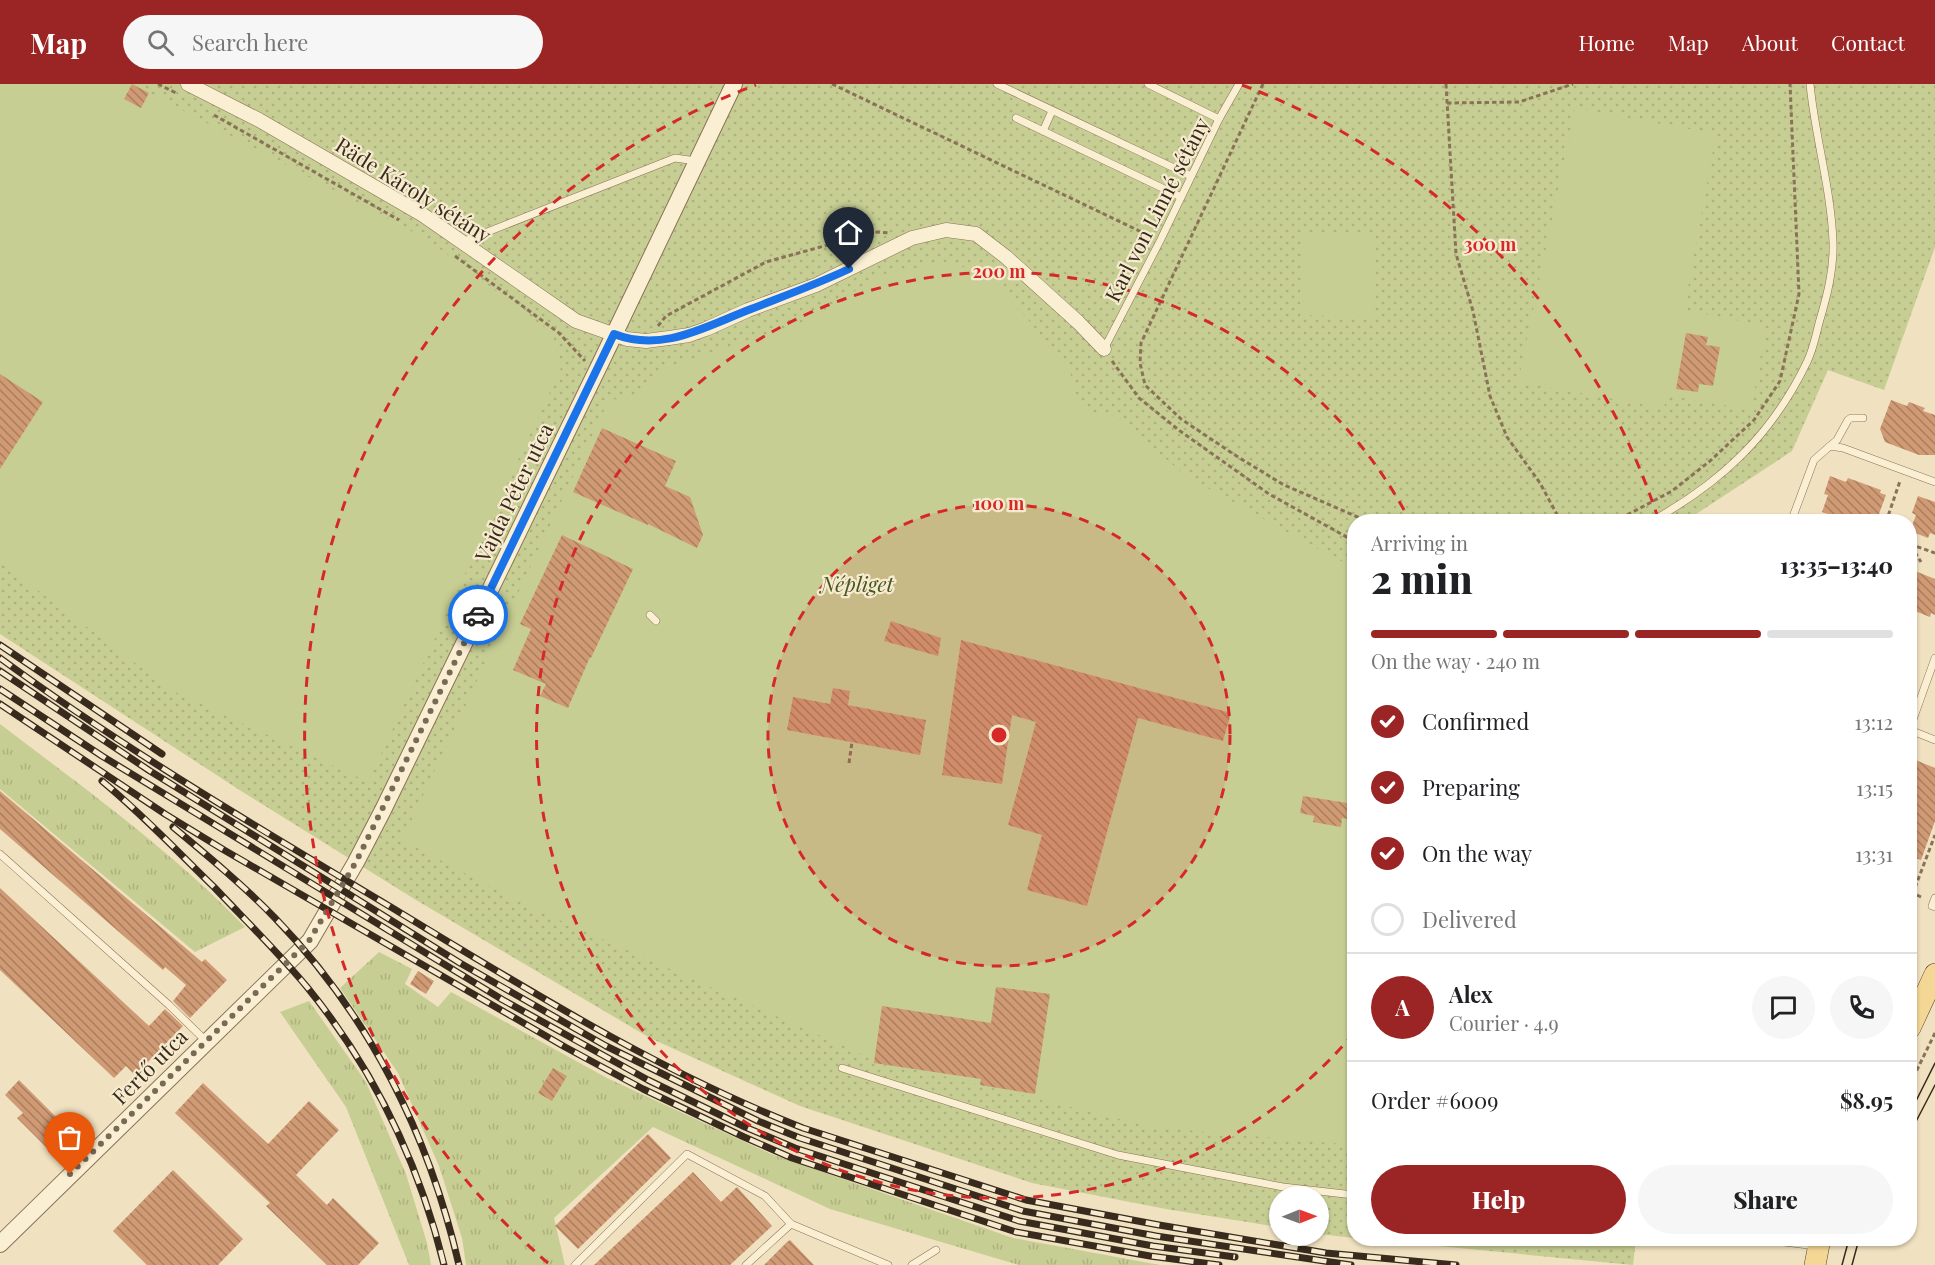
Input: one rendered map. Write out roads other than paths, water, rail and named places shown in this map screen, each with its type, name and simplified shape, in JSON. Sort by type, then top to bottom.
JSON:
[{"type":"main road","points":[[1917,1001],[1935,974]]},
{"type":"street","name":"Räde Károly sétány","points":[[188,84],[259,120],[423,215],[576,321],[634,341],[689,335],[706,329],[748,310],[816,285],[912,238],[946,230],[976,234],[1014,264],[1104,349]]},
{"type":"street","name":"Vajda Péter utca","points":[[279,972],[309,941],[356,862],[734,84]]},
{"type":"street","name":"Fertő utca","points":[[0,1244],[279,972]]},
{"type":"lane","points":[[997,84],[1191,176]]},
{"type":"lane","points":[[1148,84],[1219,119]]},
{"type":"lane","name":"Karl von Linné sétány","points":[[1104,349],[1219,119],[1239,84]]},
{"type":"lane","points":[[1662,514],[1715,480],[1757,441],[1785,403],[1808,360],[1829,290],[1833,244],[1830,203],[1813,115],[1810,84]]},
{"type":"lane","points":[[1043,131],[1052,111]]},
{"type":"lane","points":[[1016,118],[1181,197]]},
{"type":"lane","points":[[462,242],[675,158],[697,161]]},
{"type":"lane","points":[[1796,514],[1814,460],[1837,440],[1848,420],[1863,418]]},
{"type":"lane","points":[[1830,446],[1843,448],[1935,482]]},
{"type":"lane","points":[[1917,700],[1935,658]]},
{"type":"lane","points":[[1917,732],[1935,740]]},
{"type":"lane","points":[[0,854],[206,1041]]},
{"type":"lane","points":[[1935,898],[1932,906],[1935,907]]},
{"type":"lane","points":[[842,1068],[1118,1155],[1283,1187],[1347,1194]]},
{"type":"lane","points":[[575,1265],[687,1154],[765,1196],[790,1224],[888,1265]]},
{"type":"lane","points":[[746,1265],[790,1224]]},
{"type":"lane","points":[[1797,1246],[1818,1250]]},
{"type":"lane","points":[[912,1265],[936,1250]]},
{"type":"tram line","points":[[1917,1099],[1935,1063]]},
{"type":"tram line","points":[[1917,1120],[1935,1085]]},
{"type":"tram line","points":[[1842,1265],[1847,1246]]},
{"type":"tram line","points":[[1852,1265],[1857,1246]]},
{"type":"railway","points":[[0,645],[162,754]]},
{"type":"railway","points":[[0,658],[97,726],[196,790],[547,1000],[647,1056],[750,1106],[803,1128],[1026,1200],[1326,1253],[1456,1265]]},
{"type":"railway","points":[[0,671],[150,771],[460,963],[606,1046],[758,1121],[800,1138],[1023,1211],[1156,1236],[1351,1265]]},
{"type":"railway","points":[[0,689],[102,756],[503,1000],[648,1080],[745,1127],[795,1148],[1019,1221],[1153,1246],[1235,1257]]},
{"type":"railway","points":[[0,704],[165,814],[224,850],[565,1047],[643,1089],[744,1137],[792,1158],[1016,1232],[1150,1256],[1219,1265]]},
{"type":"railway","points":[[102,781],[214,887],[285,961],[331,1018],[353,1050],[391,1118],[421,1190],[444,1265]]},
{"type":"railway","points":[[173,827],[275,918],[309,955],[367,1036],[391,1079],[431,1170],[459,1265]]},
{"type":"park label","name":"Népliget","points":[[857,583]]}]
